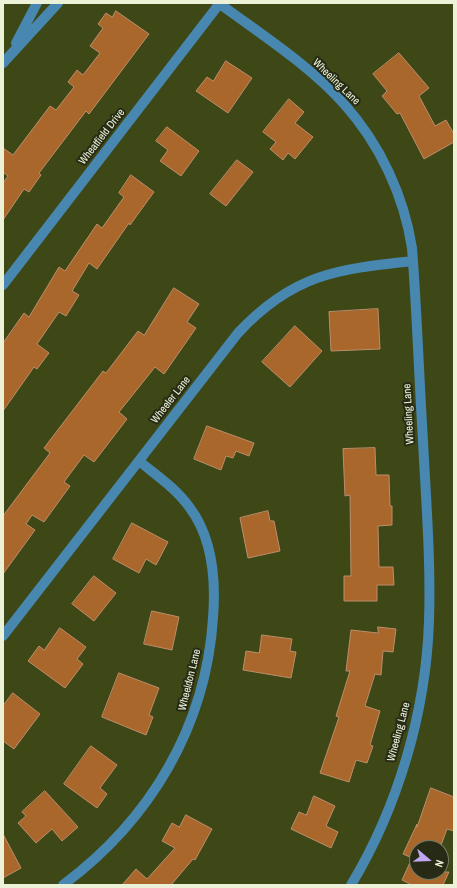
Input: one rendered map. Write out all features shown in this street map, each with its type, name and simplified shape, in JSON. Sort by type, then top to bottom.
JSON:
[{"type":"street","points":[[12,52],[37,3]]},
{"type":"street","points":[[3,63],[58,3]]},
{"type":"street","name":"Wheeling Lane","points":[[220,3],[302,66],[331,91],[355,117],[381,159],[401,201],[409,232],[413,261],[429,572],[426,659],[414,729],[404,763],[380,827],[351,885]]},
{"type":"street","name":"Wheatfield Drive","points":[[3,285],[220,3]]},
{"type":"street","name":"Wheeler Lane","points":[[3,636],[238,333],[274,300],[302,284],[326,274],[360,267],[413,261]]},
{"type":"street","name":"Wheeldon Lane","points":[[63,885],[98,857],[115,840],[130,824],[158,785],[174,759],[191,722],[210,654],[215,585],[213,564],[207,544],[190,508],[180,496],[139,461]]},
{"type":"building","points":[[116,11],[149,34],[89,114],[86,111],[39,173],[41,175],[29,192],[24,189],[3,220],[3,183],[8,176],[3,172],[3,148],[13,155],[50,106],[56,110],[74,87],[68,82],[77,70],[83,75],[100,53],[90,46],[103,28],[98,24],[106,13],[112,17]]},
{"type":"building","points":[[399,53],[429,88],[419,96],[435,126],[446,120],[454,134],[454,142],[424,159],[400,113],[397,114],[382,96],[387,91],[373,74]]},
{"type":"building","points":[[226,61],[252,78],[228,113],[196,91],[207,77],[213,81]]},
{"type":"building","points":[[289,99],[304,112],[295,123],[313,137],[295,159],[288,153],[283,160],[270,149],[276,142],[263,132]]},
{"type":"building","points":[[167,127],[199,151],[181,176],[160,161],[168,150],[156,141]]},
{"type":"building","points":[[237,160],[253,172],[226,206],[210,194]]},
{"type":"building","points":[[131,175],[154,192],[130,225],[129,223],[97,269],[89,263],[72,291],[79,295],[66,316],[59,312],[37,344],[49,353],[37,369],[34,367],[3,411],[3,343],[24,313],[29,317],[59,267],[65,271],[97,224],[102,228],[124,197],[119,193]]},
{"type":"building","points":[[174,288],[199,304],[187,322],[196,328],[164,374],[155,367],[119,412],[127,419],[94,462],[84,455],[64,482],[70,486],[44,522],[32,515],[26,524],[35,530],[3,574],[3,516],[50,453],[44,448],[103,371],[106,373],[138,331],[144,335]]},
{"type":"building","points":[[378,309],[380,349],[331,351],[329,312]]},
{"type":"building","points":[[295,326],[322,351],[290,387],[262,362]]},
{"type":"building","points":[[207,426],[254,443],[249,456],[236,451],[233,458],[226,456],[221,470],[194,459]]},
{"type":"building","points":[[375,448],[376,475],[389,475],[390,506],[392,506],[392,525],[378,526],[379,567],[393,567],[394,585],[377,585],[377,601],[344,601],[344,576],[351,576],[350,495],[345,496],[343,449]]},
{"type":"building","points":[[268,511],[270,521],[274,521],[280,551],[248,558],[240,518]]},
{"type":"building","points":[[132,523],[168,542],[156,565],[146,559],[139,573],[113,559]]},
{"type":"building","points":[[94,576],[116,593],[94,621],[72,604]]},
{"type":"building","points":[[152,611],[179,617],[172,650],[144,644]]},
{"type":"building","points":[[378,627],[396,629],[393,652],[383,651],[381,675],[375,674],[365,706],[380,711],[370,745],[373,746],[367,763],[356,760],[349,782],[320,773],[339,717],[336,716],[350,671],[346,671],[351,630],[378,633]]},
{"type":"building","points":[[60,628],[86,647],[77,659],[83,664],[65,688],[28,661],[39,646],[44,650]]},
{"type":"building","points":[[262,635],[292,639],[290,651],[296,652],[291,678],[243,670],[246,651],[259,653]]},
{"type":"building","points":[[119,673],[159,688],[149,715],[153,717],[146,735],[102,717]]},
{"type":"building","points":[[13,693],[40,714],[14,749],[3,741],[3,706]]},
{"type":"building","points":[[91,746],[117,765],[100,788],[107,794],[97,808],[64,784]]},
{"type":"building","points":[[431,788],[454,797],[454,831],[447,829],[443,840],[410,840],[417,824],[417,827]]},
{"type":"building","points":[[45,791],[78,827],[62,841],[52,829],[36,843],[18,823],[26,816],[22,812]]},
{"type":"building","points":[[314,796],[335,806],[326,826],[338,832],[331,848],[291,829],[299,812],[306,815]]},
{"type":"building","points":[[186,815],[212,829],[195,860],[193,859],[171,885],[122,885],[136,869],[147,879],[175,848],[162,841],[172,823],[179,827]]},
{"type":"building","points":[[3,834],[21,868],[3,878]]},
{"type":"building","points":[[409,841],[409,857],[403,854]]},
{"type":"building","points":[[409,865],[409,880],[445,880],[443,885],[412,885],[402,880]]}]
